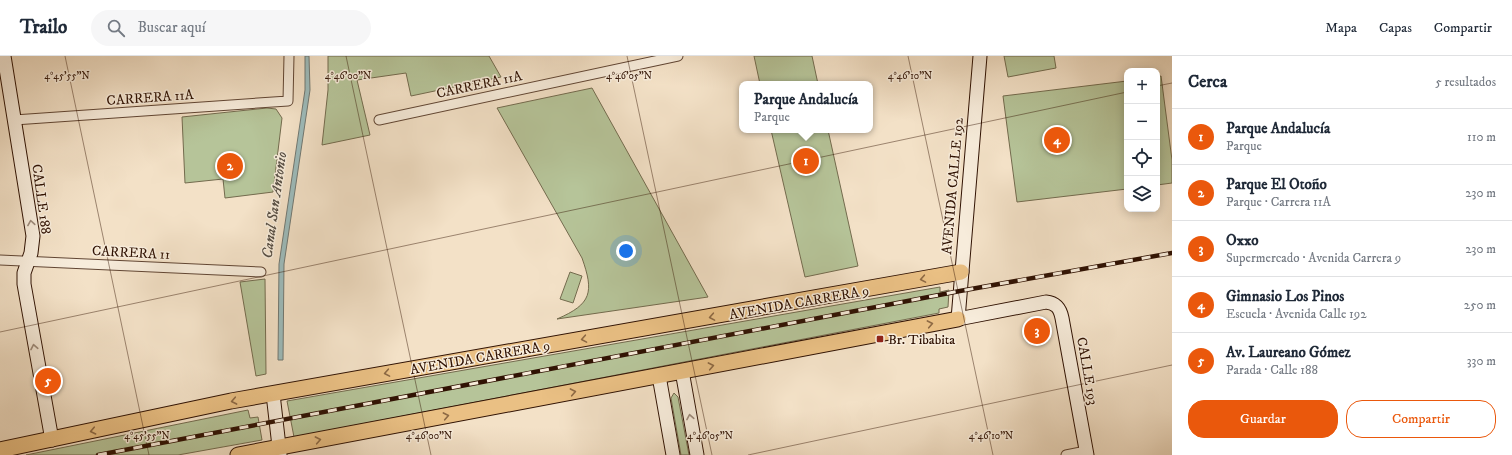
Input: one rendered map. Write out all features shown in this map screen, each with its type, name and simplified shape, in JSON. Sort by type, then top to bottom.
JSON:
[{"type":"main road","name":"AVENIDA CARRERA 9","points":[[0,450],[272,394],[961,272]]},
{"type":"main road","points":[[238,455],[280,451],[682,371],[958,319]]},
{"type":"street","name":"CALLE 188","points":[[4,56],[33,236],[24,284],[25,298],[52,440]]},
{"type":"street","name":"CARRERA 11A","points":[[14,120],[288,101],[289,56]]},
{"type":"street","name":"CARRERA 11A","points":[[379,120],[678,56]]},
{"type":"street","name":"AVENIDA CALLE 192","points":[[958,319],[980,56]]},
{"type":"street","name":"CARRERA 11","points":[[0,260],[261,272]]},
{"type":"street","name":"CALLE 193","points":[[958,319],[1046,302],[1053,303],[1057,306],[1062,318],[1087,453]]},
{"type":"street","points":[[682,371],[697,455]]},
{"type":"street","points":[[659,376],[674,455]]},
{"type":"street","points":[[272,394],[280,451]]},
{"type":"street","points":[[1066,455],[1087,453]]},
{"type":"green space","points":[[328,56],[489,56],[501,77],[411,96],[406,73],[357,80],[370,135],[322,145],[328,90]]},
{"type":"green space","points":[[754,56],[812,56],[817,81],[759,81]]},
{"type":"green space","points":[[1004,56],[1054,56],[1056,68],[1008,77]]},
{"type":"green space","points":[[1160,76],[1172,160],[1172,183],[1160,185],[1160,104]]},
{"type":"green space","points":[[1124,81],[1124,189],[1017,202],[1003,96]]},
{"type":"green space","points":[[592,88],[708,297],[557,319],[577,308],[587,296],[589,288],[586,270],[582,258],[497,108]]},
{"type":"green space","points":[[267,108],[276,109],[282,118],[273,192],[225,198],[223,179],[185,183],[182,117]]},
{"type":"green space","points":[[772,133],[829,133],[858,266],[805,277]]},
{"type":"green space","points":[[570,272],[582,276],[573,303],[560,299]]},
{"type":"green space","points":[[265,279],[266,374],[256,376],[240,282]]},
{"type":"green space","points":[[940,287],[940,292],[949,290],[948,307],[939,309],[939,313],[294,437],[287,401]]},
{"type":"green space","points":[[674,393],[678,397],[689,455],[681,455],[671,398]]},
{"type":"green space","points":[[248,410],[250,418],[258,417],[262,440],[178,455],[26,455]]},
{"type":"water","points":[[305,56],[309,56],[310,90],[284,264],[283,360],[278,360],[279,264],[305,90]]},
{"type":"railway","points":[[98,455],[960,291],[1172,253]]},
{"type":"place","name":"Gimnasio Los Pinos","points":[[1057,140]]},
{"type":"place","name":"Parque Andalucía","points":[[806,161]]},
{"type":"place","name":"Parque El Otoño","points":[[230,166]]},
{"type":"place","name":"Oxxo","points":[[1037,331]]},
{"type":"place","name":"Br. Tibabita","points":[[880,339]]},
{"type":"place","name":"Av. Laureano Gómez","points":[[48,381]]},
{"type":"water label","name":"Canal San Antonio","points":[[274,205]]}]
